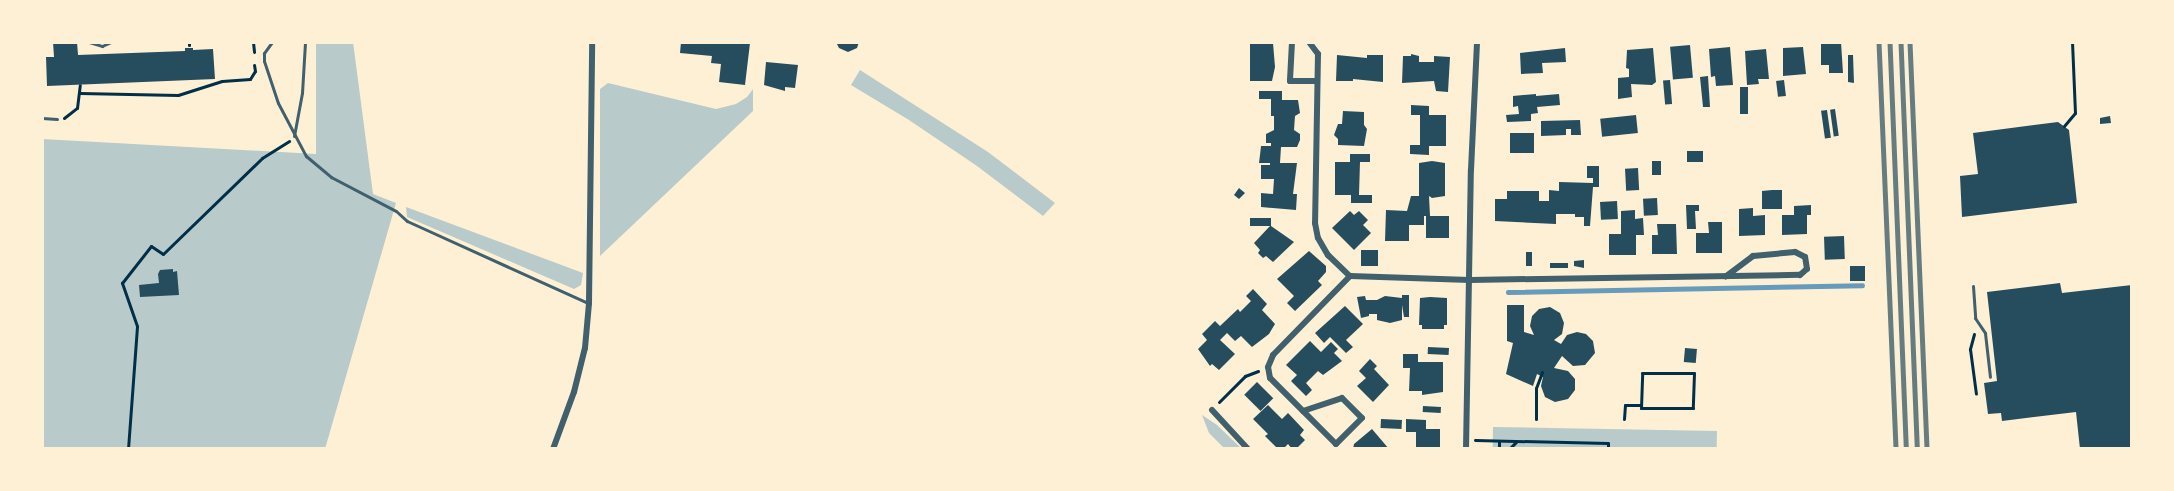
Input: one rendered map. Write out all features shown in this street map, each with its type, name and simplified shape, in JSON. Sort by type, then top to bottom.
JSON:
[{"type":"street","points":[[553,449],[574,392],[585,348],[589,303],[592,42]]},
{"type":"street","points":[[1292,42],[1290,81],[1317,81]]},
{"type":"street","points":[[1309,42],[1318,54],[1315,224],[1318,238],[1328,255],[1350,276],[1470,280],[1800,275],[1807,269],[1805,257],[1795,252],[1753,256],[1726,276]]},
{"type":"street","points":[[1466,449],[1476,42]]},
{"type":"street","points":[[1303,411],[1342,398],[1362,418],[1336,444],[1303,411],[1270,378],[1268,367],[1273,355],[1350,276]]},
{"type":"street","points":[[1212,410],[1248,449]]},
{"type":"lane","points":[[89,42],[102,46],[111,42]]},
{"type":"lane","points":[[272,42],[264,53],[264,61],[278,103],[294,138],[306,156],[331,177],[396,211],[407,221],[589,303]]},
{"type":"lane","points":[[294,138],[302,93],[304,42]]},
{"type":"lane","points":[[42,118],[57,119]]},
{"type":"lane","points":[[1973,286],[1975,318],[1985,333],[1990,376]]},
{"type":"path","points":[[80,93],[177,95],[222,81],[250,79],[255,72],[253,42]]},
{"type":"path","points":[[2064,126],[2075,113],[2072,42]]},
{"type":"path","points":[[57,119],[71,115],[77,108],[80,85]]},
{"type":"path","points":[[128,449],[137,326],[122,283],[151,246],[163,254],[262,158],[294,138]]},
{"type":"path","points":[[1975,318],[1970,349],[1976,394]]},
{"type":"path","points":[[1212,410],[1245,376],[1268,367]]},
{"type":"path","points":[[1536,419],[1536,388],[1542,372]]},
{"type":"path","points":[[1624,419],[1625,405],[1641,405],[1641,408],[1693,408],[1694,374],[1642,373],[1641,405]]},
{"type":"path","points":[[1467,440],[1608,442],[1608,449]]},
{"type":"path","points":[[1499,441],[1499,449]]},
{"type":"path","points":[[1509,449],[1516,441]]},
{"type":"shaded area","points":[[316,42],[353,42],[373,194],[396,203],[325,449],[42,449],[42,139],[316,154]]},
{"type":"shaded area","points":[[860,70],[988,152],[1055,203],[1043,216],[977,166],[909,120],[851,85]]},
{"type":"shaded area","points":[[608,83],[716,109],[736,104],[747,97],[753,89],[753,111],[600,256],[600,89]]},
{"type":"shaded area","points":[[406,207],[583,273],[581,285],[574,289],[407,217]]},
{"type":"shaded area","points":[[1202,415],[1217,425],[1242,449],[1225,449],[1209,433]]},
{"type":"shaded area","points":[[1493,427],[1717,431],[1717,449],[1493,449]]},
{"type":"building","points":[[53,42],[77,42],[78,55],[185,51],[185,48],[213,49],[215,79],[47,86],[46,57],[54,57]]},
{"type":"building","points":[[681,42],[750,43],[745,85],[719,82],[721,64],[711,63],[712,56],[680,53]]},
{"type":"building","points":[[836,42],[859,42],[857,48],[848,52],[839,48]]},
{"type":"building","points":[[1250,42],[1273,43],[1275,67],[1272,81],[1250,81]]},
{"type":"building","points":[[1821,42],[1841,42],[1843,73],[1829,73],[1829,65],[1821,65]]},
{"type":"building","points":[[1690,45],[1693,78],[1673,80],[1670,47]]},
{"type":"building","points":[[1730,47],[1733,85],[1716,86],[1715,76],[1711,77],[1709,49]]},
{"type":"building","points":[[1803,47],[1806,74],[1783,76],[1783,48]]},
{"type":"building","points":[[1565,48],[1566,62],[1542,63],[1543,73],[1521,74],[1520,53]]},
{"type":"building","points":[[1653,48],[1656,82],[1652,85],[1631,84],[1632,97],[1618,99],[1618,78],[1629,77],[1629,69],[1626,68],[1627,50]]},
{"type":"building","points":[[1766,49],[1769,79],[1758,79],[1759,84],[1747,85],[1745,51]]},
{"type":"building","points":[[1411,54],[1419,56],[1419,62],[1434,62],[1434,56],[1450,57],[1448,92],[1436,91],[1434,81],[1402,83],[1403,56],[1411,56]]},
{"type":"building","points":[[1337,55],[1367,58],[1367,55],[1383,55],[1383,82],[1353,79],[1353,81],[1336,81]]},
{"type":"building","points":[[1848,55],[1853,55],[1854,83],[1848,82]]},
{"type":"building","points":[[766,62],[798,65],[795,88],[785,87],[785,91],[764,85]]},
{"type":"building","points":[[1708,76],[1710,107],[1703,107],[1700,77]]},
{"type":"building","points":[[1670,80],[1672,104],[1665,105],[1663,81]]},
{"type":"building","points":[[1784,80],[1786,96],[1778,97],[1776,81]]},
{"type":"building","points":[[1740,87],[1748,87],[1748,114],[1740,114]]},
{"type":"building","points":[[1259,91],[1282,91],[1282,100],[1298,100],[1300,113],[1295,116],[1294,130],[1300,134],[1300,140],[1297,147],[1281,147],[1280,163],[1297,163],[1293,194],[1297,194],[1296,210],[1261,207],[1261,193],[1273,194],[1274,179],[1261,179],[1261,165],[1270,165],[1270,163],[1259,163],[1261,146],[1271,146],[1271,143],[1266,143],[1266,134],[1274,130],[1274,116],[1271,116],[1271,99],[1259,99]]},
{"type":"building","points":[[1536,94],[1536,96],[1559,94],[1560,105],[1537,107],[1538,113],[1531,114],[1531,121],[1507,122],[1506,115],[1519,114],[1518,106],[1513,107],[1513,96]]},
{"type":"building","points":[[1411,105],[1429,106],[1429,115],[1446,115],[1446,146],[1429,146],[1429,155],[1410,154],[1410,145],[1420,145],[1420,115],[1411,115]]},
{"type":"building","points":[[1835,109],[1839,136],[1834,136],[1830,110]]},
{"type":"building","points":[[1827,110],[1831,138],[1825,139],[1821,111]]},
{"type":"building","points":[[1343,111],[1364,112],[1364,125],[1367,129],[1364,146],[1338,145],[1338,139],[1334,135],[1338,124],[1342,124]]},
{"type":"building","points":[[1636,115],[1638,133],[1602,137],[1600,119]]},
{"type":"building","points":[[2110,116],[2111,123],[2100,124],[2100,118]]},
{"type":"building","points":[[1580,120],[1581,135],[1571,135],[1571,129],[1566,129],[1566,135],[1541,136],[1541,121]]},
{"type":"building","points":[[2058,122],[2069,130],[2077,203],[1962,217],[1960,176],[1978,174],[1973,133]]},
{"type":"building","points":[[1510,133],[1534,133],[1534,153],[1510,153]]},
{"type":"building","points":[[1687,151],[1703,151],[1703,162],[1687,162]]},
{"type":"building","points":[[1350,154],[1370,154],[1370,162],[1360,162],[1359,195],[1372,195],[1372,203],[1351,203],[1351,195],[1335,195],[1335,162],[1350,162]]},
{"type":"building","points":[[1432,161],[1445,163],[1445,196],[1432,198],[1429,196],[1430,216],[1449,216],[1449,238],[1426,238],[1426,216],[1424,216],[1424,225],[1409,225],[1409,241],[1385,241],[1386,210],[1407,211],[1411,196],[1419,196],[1419,163]]},
{"type":"building","points":[[1652,161],[1661,161],[1661,175],[1652,175]]},
{"type":"building","points":[[1587,166],[1599,166],[1599,187],[1593,187],[1590,226],[1584,226],[1584,217],[1575,217],[1575,214],[1556,214],[1556,224],[1495,221],[1495,199],[1507,199],[1507,191],[1539,191],[1539,201],[1549,201],[1549,190],[1559,191],[1559,182],[1593,183],[1593,178],[1587,178]]},
{"type":"building","points":[[1638,168],[1639,190],[1626,191],[1625,169]]},
{"type":"building","points":[[1239,188],[1245,193],[1239,199],[1234,195]]},
{"type":"building","points":[[1782,190],[1782,209],[1762,209],[1762,191]]},
{"type":"building","points":[[1657,198],[1658,215],[1644,216],[1643,199]]},
{"type":"building","points":[[1617,201],[1618,219],[1601,220],[1600,202]]},
{"type":"building","points":[[1686,205],[1699,205],[1699,211],[1695,211],[1696,229],[1687,229]]},
{"type":"building","points":[[1811,205],[1811,215],[1807,215],[1807,234],[1782,235],[1782,215],[1794,215],[1794,206]]},
{"type":"building","points":[[1753,208],[1753,216],[1765,215],[1765,235],[1739,236],[1739,209]]},
{"type":"building","points":[[1635,210],[1635,219],[1643,218],[1644,235],[1636,235],[1636,255],[1609,255],[1609,234],[1621,234],[1621,211]]},
{"type":"building","points":[[1350,211],[1354,215],[1359,211],[1368,220],[1363,225],[1371,233],[1354,250],[1332,228]]},
{"type":"building","points":[[1250,218],[1271,218],[1271,226],[1294,242],[1273,262],[1266,256],[1263,258],[1254,243],[1270,226],[1250,226]]},
{"type":"building","points":[[1708,222],[1722,222],[1722,253],[1696,253],[1696,233],[1709,233]]},
{"type":"building","points":[[1657,224],[1676,224],[1677,254],[1652,254],[1652,235],[1658,235]]},
{"type":"building","points":[[1844,236],[1845,259],[1825,260],[1824,237]]},
{"type":"building","points":[[1361,250],[1378,250],[1378,266],[1361,266]]},
{"type":"building","points":[[1309,251],[1326,266],[1326,272],[1318,281],[1322,285],[1295,311],[1287,303],[1294,296],[1277,279]]},
{"type":"building","points":[[1526,252],[1532,252],[1532,266],[1526,266]]},
{"type":"building","points":[[1584,260],[1584,268],[1574,266],[1574,261]]},
{"type":"building","points":[[1550,263],[1568,263],[1568,268],[1550,268]]},
{"type":"building","points":[[1850,266],[1865,266],[1865,281],[1850,281]]},
{"type":"building","points":[[173,269],[173,272],[177,271],[179,295],[140,297],[139,285],[159,283],[160,270]]},
{"type":"building","points":[[2060,283],[2062,293],[2132,285],[2132,449],[2080,449],[2076,412],[2002,421],[2001,413],[1988,414],[1984,383],[1997,381],[1987,292]]},
{"type":"building","points":[[1253,289],[1267,304],[1262,310],[1275,324],[1269,334],[1252,347],[1241,336],[1235,341],[1227,333],[1220,340],[1235,354],[1219,370],[1212,364],[1210,366],[1198,349],[1207,340],[1202,334],[1215,321],[1220,326],[1238,309],[1240,312],[1251,301],[1246,296]]},
{"type":"building","points":[[1402,295],[1409,295],[1409,317],[1404,317],[1402,305],[1402,320],[1390,323],[1377,320],[1377,314],[1369,314],[1361,318],[1357,297],[1365,296],[1366,300],[1377,300],[1385,296],[1402,298]]},
{"type":"building","points":[[1420,298],[1447,298],[1447,325],[1444,325],[1444,329],[1422,329],[1422,325],[1419,325]]},
{"type":"building","points":[[1507,305],[1524,305],[1524,332],[1534,335],[1530,326],[1532,316],[1539,309],[1550,307],[1560,313],[1564,323],[1562,334],[1554,340],[1561,344],[1567,335],[1577,332],[1586,334],[1593,341],[1595,353],[1585,365],[1573,366],[1562,356],[1554,368],[1568,371],[1575,379],[1575,390],[1568,399],[1555,402],[1545,397],[1541,386],[1543,377],[1537,374],[1533,386],[1506,374],[1513,343],[1507,341]]},
{"type":"building","points":[[1345,306],[1363,324],[1346,340],[1353,347],[1346,353],[1330,337],[1324,343],[1315,333]]},
{"type":"building","points":[[1310,341],[1321,352],[1331,342],[1338,349],[1334,353],[1342,361],[1323,375],[1318,371],[1306,383],[1312,390],[1306,396],[1291,381],[1297,375],[1286,365]]},
{"type":"building","points":[[1428,347],[1449,348],[1449,355],[1428,354]]},
{"type":"building","points":[[1685,348],[1697,349],[1696,363],[1684,362]]},
{"type":"building","points":[[1403,354],[1418,354],[1418,362],[1443,362],[1443,392],[1422,395],[1422,391],[1409,391],[1410,368],[1403,368]]},
{"type":"building","points":[[1370,359],[1377,366],[1374,369],[1389,385],[1373,402],[1357,386],[1366,378],[1359,371]]},
{"type":"building","points":[[1257,382],[1273,398],[1261,411],[1244,395]]},
{"type":"building","points":[[1268,405],[1282,419],[1288,413],[1304,430],[1300,435],[1305,440],[1298,447],[1300,449],[1292,449],[1288,444],[1283,449],[1278,449],[1265,436],[1268,434],[1253,419]]},
{"type":"building","points":[[1423,406],[1441,407],[1441,413],[1423,412]]},
{"type":"building","points":[[1381,419],[1402,420],[1402,429],[1381,428]]},
{"type":"building","points":[[1406,419],[1426,420],[1426,429],[1440,429],[1440,449],[1416,449],[1416,432],[1406,432]]},
{"type":"building","points":[[1372,429],[1389,449],[1353,449],[1354,444]]},
{"type":"waterway","points":[[1508,292],[1862,285]]},
{"type":"railway","points":[[1879,42],[1896,449]]},
{"type":"railway","points":[[1890,42],[1906,449]]},
{"type":"railway","points":[[1901,42],[1917,449]]},
{"type":"railway","points":[[1910,42],[1927,449]]}]
